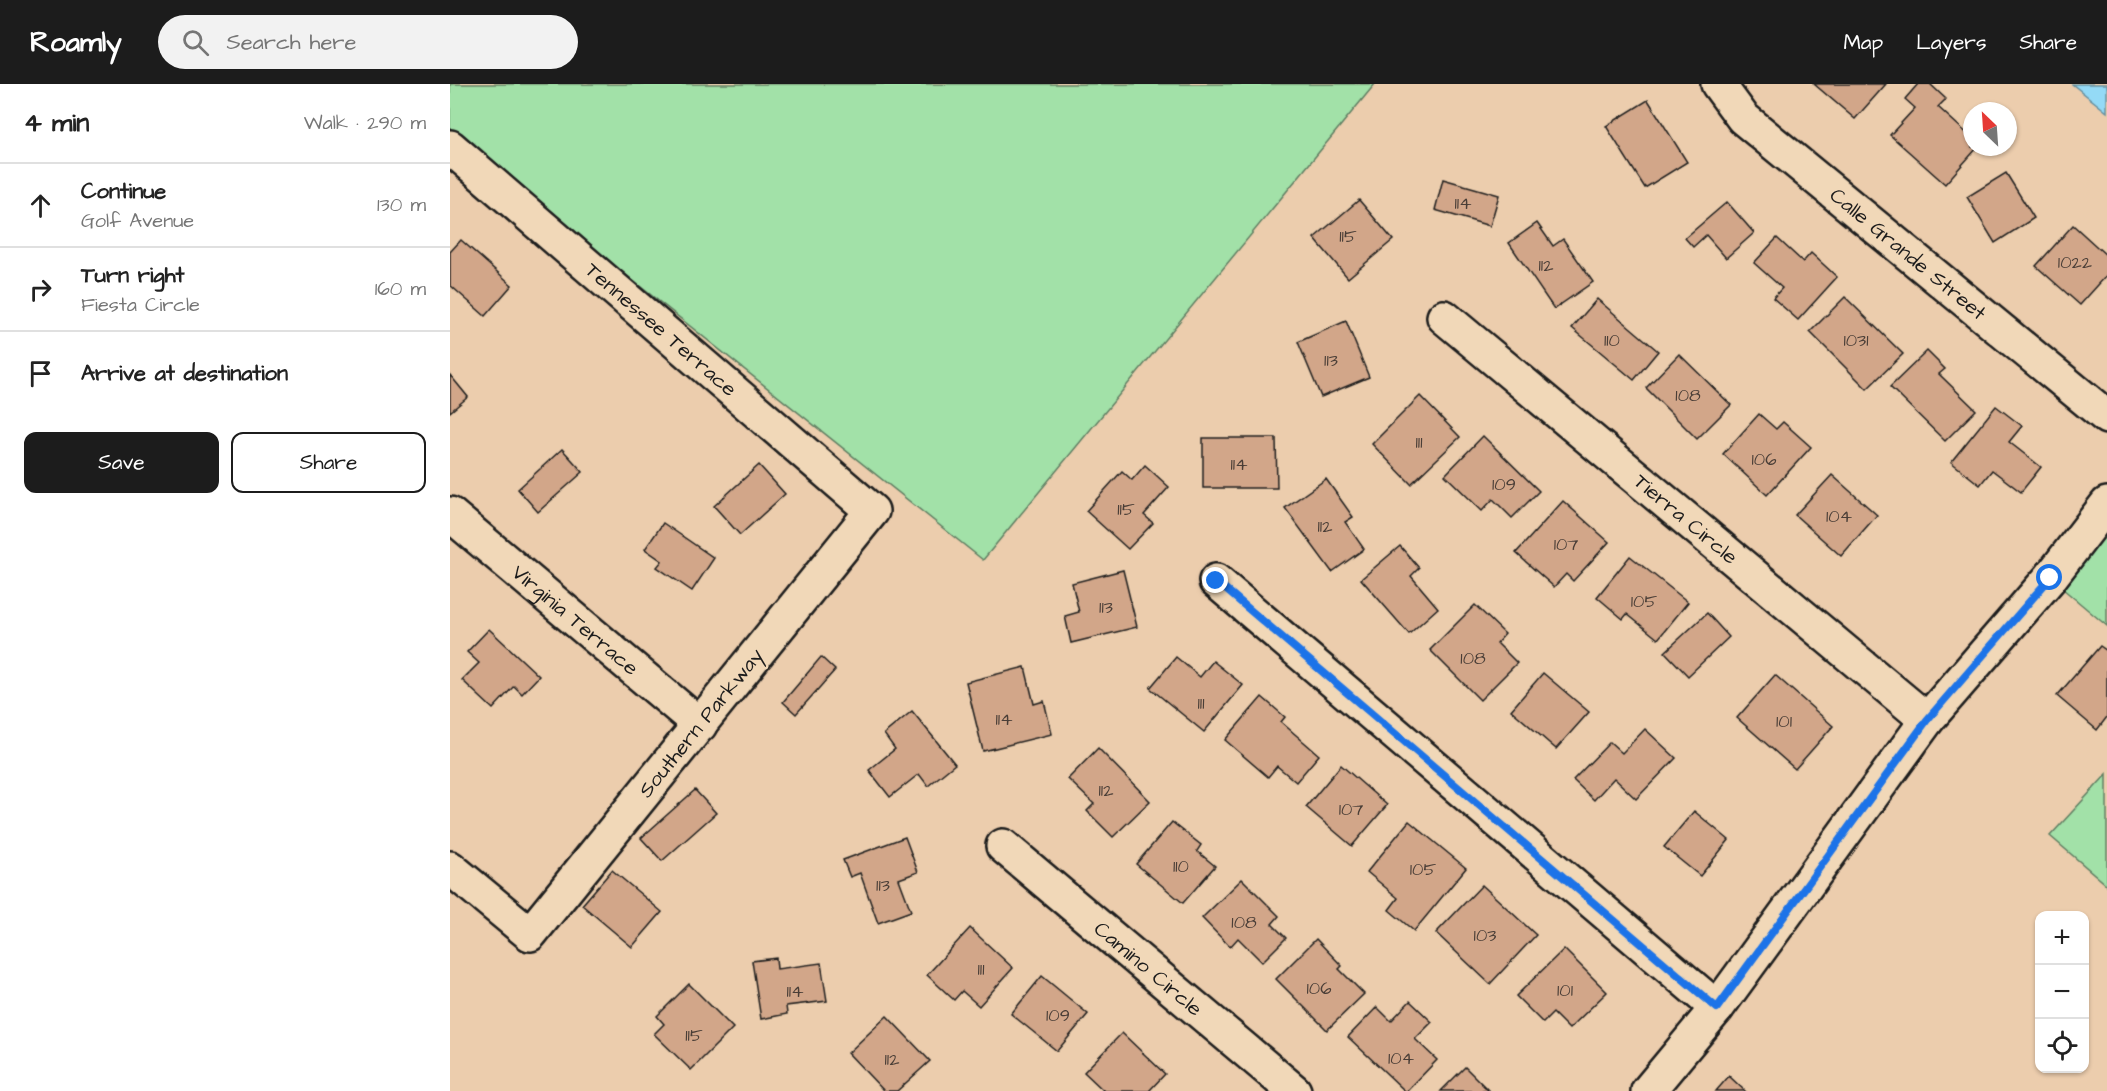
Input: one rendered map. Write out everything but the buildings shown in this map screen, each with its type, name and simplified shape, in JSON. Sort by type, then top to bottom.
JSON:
[{"type":"street","name":"Calle Grande Street","points":[[1718,84],[1743,118],[2107,417]]},
{"type":"street","name":"Tennessee Terrace","points":[[450,147],[872,510]]},
{"type":"street","name":"Tierra Circle","points":[[1444,317],[1927,720]]},
{"type":"street","points":[[1648,1091],[1717,1008],[1927,720],[2050,578],[2107,504]]},
{"type":"street","name":"Southern Parkway","points":[[450,868],[530,934],[872,510]]},
{"type":"street","name":"Virginia Terrace","points":[[450,514],[700,725]]},
{"type":"street","points":[[1216,581],[1717,1008]]},
{"type":"street","name":"Camino Circle","points":[[1003,846],[1294,1091]]},
{"type":"green space","points":[[450,84],[1375,84],[983,560],[552,216],[450,128]]},
{"type":"green space","points":[[2107,504],[2107,626],[2050,578]]},
{"type":"green space","points":[[2107,774],[2107,885],[2050,836]]},
{"type":"water","points":[[2072,84],[2107,84],[2107,112]]},
{"type":"route","points":[[1216,581],[1717,1008],[1927,720],[2050,578]]}]
